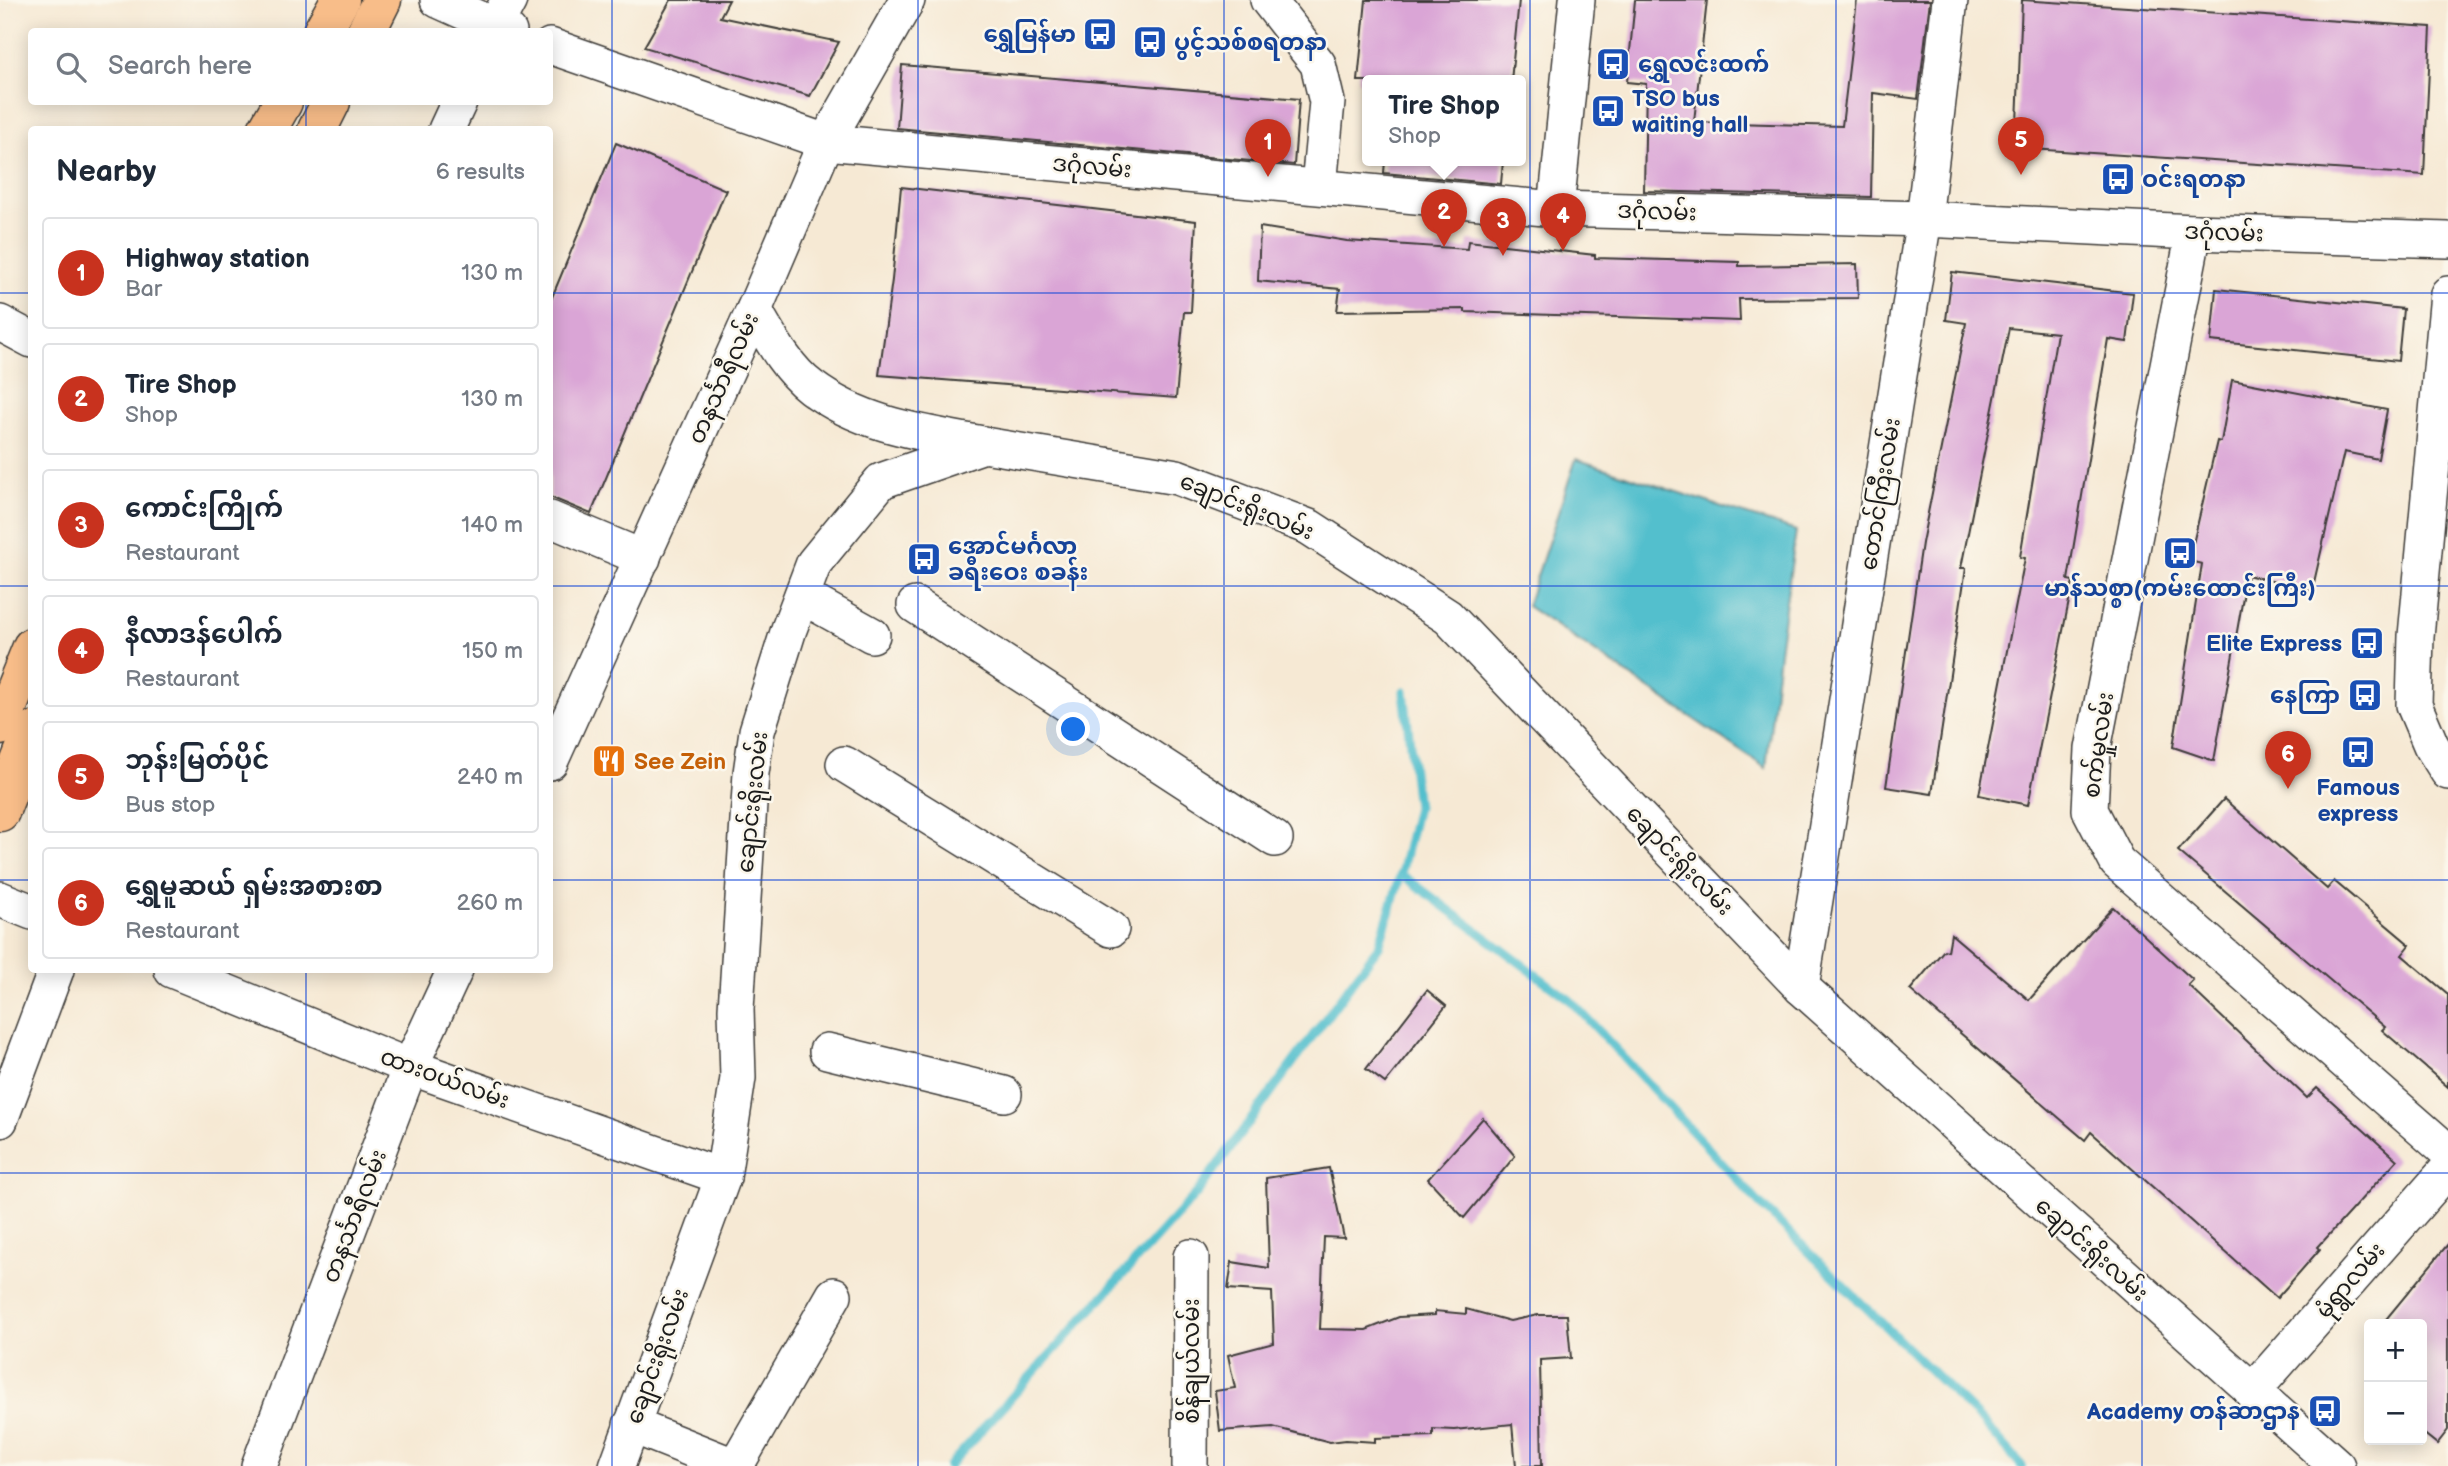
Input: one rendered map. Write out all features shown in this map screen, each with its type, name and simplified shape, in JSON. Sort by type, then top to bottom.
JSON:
[{"type":"main road","points":[[324,28],[340,0]]},
{"type":"main road","points":[[368,28],[382,0]]},
{"type":"main road","points":[[269,126],[281,105]]},
{"type":"main road","points":[[319,126],[330,105]]},
{"type":"main road","points":[[0,726],[28,657]]},
{"type":"main road","points":[[0,812],[28,741]]},
{"type":"street","points":[[438,0],[501,22]]},
{"type":"street","name":"တနင်္သာရီလမ်း","points":[[553,755],[754,310],[826,142],[907,0]]},
{"type":"street","points":[[1268,0],[1318,64],[1327,102],[1319,186]]},
{"type":"street","points":[[1556,209],[1577,0]]},
{"type":"street","name":"တောင်ကြီးလမ်း","points":[[1801,987],[1924,219],[1951,0]]},
{"type":"street","name":"ဒဂုံလမ်း","points":[[553,47],[826,142],[1556,209],[1924,219],[2194,232],[2448,240]]},
{"type":"street","points":[[448,126],[458,105]]},
{"type":"street","name":"စက်မှုလမ်း","points":[[2194,232],[2093,749],[2090,810],[2117,862],[2448,1152]]},
{"type":"street","points":[[2448,294],[2437,538],[2416,636],[2414,705],[2431,745],[2448,772]]},
{"type":"street","points":[[754,310],[780,354],[810,387],[869,420],[984,445]]},
{"type":"street","points":[[0,323],[28,338]]},
{"type":"street","name":"ချောင်းရိုးလမ်း","points":[[617,1466],[723,1177],[738,1078],[736,1009],[751,773],[757,731],[802,596],[814,563],[881,481],[984,445],[1177,477],[1309,527],[1448,617],[1801,987],[2337,1466]]},
{"type":"street","points":[[553,520],[643,558]]},
{"type":"street","points":[[802,596],[872,635]]},
{"type":"street","points":[[915,604],[1275,839]]},
{"type":"street","points":[[2414,705],[2448,707]]},
{"type":"street","points":[[844,764],[1111,929]]},
{"type":"street","points":[[0,899],[28,910]]},
{"type":"street","points":[[0,1120],[55,973]]},
{"type":"street","name":"ထားဝယ်လမ်း","points":[[179,973],[410,1067],[723,1177]]},
{"type":"street","name":"တနင်္သာရီလမ်း","points":[[259,1466],[410,1067],[454,973]]},
{"type":"street","points":[[827,1051],[1004,1094]]},
{"type":"street","name":"မုံရွာလမ်း","points":[[2252,1392],[2448,1168]]},
{"type":"street","name":"စိန်ချယ်လမ်း","points":[[1190,1466],[1191,1257]]},
{"type":"street","points":[[632,1425],[721,1461],[729,1463],[739,1460],[834,1296]]},
{"type":"water","points":[[1576,459],[1796,531],[1766,768],[1527,606]]},
{"type":"building","points":[[671,0],[729,0],[720,17],[839,42],[810,96],[644,47]]},
{"type":"building","points":[[1366,0],[1519,0],[1512,75],[1362,75],[1362,81],[1358,81]]},
{"type":"building","points":[[1635,0],[1707,0],[1694,122],[1842,126],[1857,0],[1930,0],[1918,99],[1873,93],[1871,197],[1644,191],[1646,84],[1627,82]]},
{"type":"building","points":[[2022,0],[2431,27],[2424,175],[2016,148]]},
{"type":"building","points":[[902,65],[1299,99],[1294,165],[897,128]]},
{"type":"building","points":[[616,143],[726,190],[591,514],[553,498],[553,295]]},
{"type":"building","points":[[1385,166],[1503,166],[1501,184],[1384,173]]},
{"type":"building","points":[[901,187],[1196,221],[1191,312],[1184,312],[1176,398],[879,375]]},
{"type":"building","points":[[1260,227],[1347,241],[1467,249],[1468,241],[1595,255],[1595,258],[1739,262],[1739,266],[1857,264],[1858,298],[1739,299],[1740,321],[1465,312],[1465,309],[1337,311],[1340,289],[1258,281]]},
{"type":"building","points":[[1952,272],[2133,293],[2127,342],[2108,339],[2068,580],[2073,581],[2028,805],[1979,795],[2025,558],[2020,557],[2057,333],[2009,328],[1961,568],[1966,568],[1932,794],[1886,787],[1922,543],[1966,323],[1946,320]]},
{"type":"building","points":[[2216,289],[2403,309],[2398,361],[2211,341]]},
{"type":"building","points":[[2232,380],[2387,410],[2378,459],[2344,452],[2312,591],[2247,575],[2214,761],[2173,747],[2202,564],[2189,561],[2217,441],[2221,442]]},
{"type":"building","points":[[2224,799],[2327,889],[2334,881],[2410,945],[2402,955],[2448,994],[2448,1087],[2382,1030],[2385,1027],[2178,851]]},
{"type":"building","points":[[2113,907],[2193,980],[2188,985],[2307,1098],[2317,1088],[2397,1160],[2318,1247],[2320,1249],[2277,1298],[2091,1132],[2085,1140],[1910,990],[1944,950],[1948,951],[1951,934],[2029,1000]]},
{"type":"building","points":[[1427,990],[1446,1006],[1385,1083],[1366,1069]]},
{"type":"building","points":[[1483,1118],[1515,1156],[1464,1218],[1428,1179]]},
{"type":"building","points":[[1329,1168],[1344,1238],[1324,1237],[1320,1329],[1366,1330],[1399,1317],[1435,1315],[1435,1311],[1466,1314],[1466,1309],[1510,1321],[1538,1315],[1567,1315],[1571,1358],[1540,1360],[1542,1466],[1516,1466],[1512,1424],[1454,1430],[1433,1429],[1433,1436],[1375,1438],[1375,1442],[1330,1442],[1273,1427],[1220,1431],[1215,1391],[1235,1388],[1228,1355],[1274,1343],[1272,1292],[1228,1289],[1232,1262],[1269,1268],[1266,1178]]},
{"type":"building","points":[[2448,1244],[2448,1430],[2437,1444],[2427,1436],[2427,1319],[2386,1319]]},
{"type":"waterway","points":[[949,1466],[1197,1193],[1379,946],[1401,874],[1417,807],[1404,691]]},
{"type":"waterway","points":[[1401,874],[1570,1000],[1759,1203],[1982,1421],[2022,1466]]},
{"type":"place","name":"ရွှေမြန်မာ","points":[[1100,34]]},
{"type":"place","name":"ပွင့်သစ်စရတနာ","points":[[1150,42]]},
{"type":"place","name":"ရွှေလင်းထက်","points":[[1613,64]]},
{"type":"place","name":"TSO bus waiting hall","points":[[1608,111]]},
{"type":"place","name":"ဘုန်းမြတ်ပိုင်","points":[[2021,175]]},
{"type":"place","name":"Highway station","points":[[1268,177]]},
{"type":"place","name":"ဝင်းရတနာ","points":[[2118,179]]},
{"type":"place","name":"Tire Shop","points":[[1444,247]]},
{"type":"place","name":"နီလာဒန်ပေါက်","points":[[1563,251]]},
{"type":"place","name":"ကောင်းကြိုက်","points":[[1503,256]]},
{"type":"place","name":"မာန်သစ္စာ(ကမ်းထောင်းကြီး)","points":[[2180,553]]},
{"type":"place","name":"အောင်မင်္ဂလာ ခရီးဝေး စခန်း","points":[[924,559]]},
{"type":"place","name":"Elite Express","points":[[2367,643]]},
{"type":"place","name":"နေကြာ","points":[[2365,695]]},
{"type":"place","name":"Famous express","points":[[2358,752]]},
{"type":"place","name":"See Zein","points":[[609,761]]},
{"type":"place","name":"ရွှေမူဆယ် ရှမ်းအစားစာ","points":[[2288,789]]},
{"type":"place","name":"Academy တန်ဆာဌာန","points":[[2325,1411]]}]
